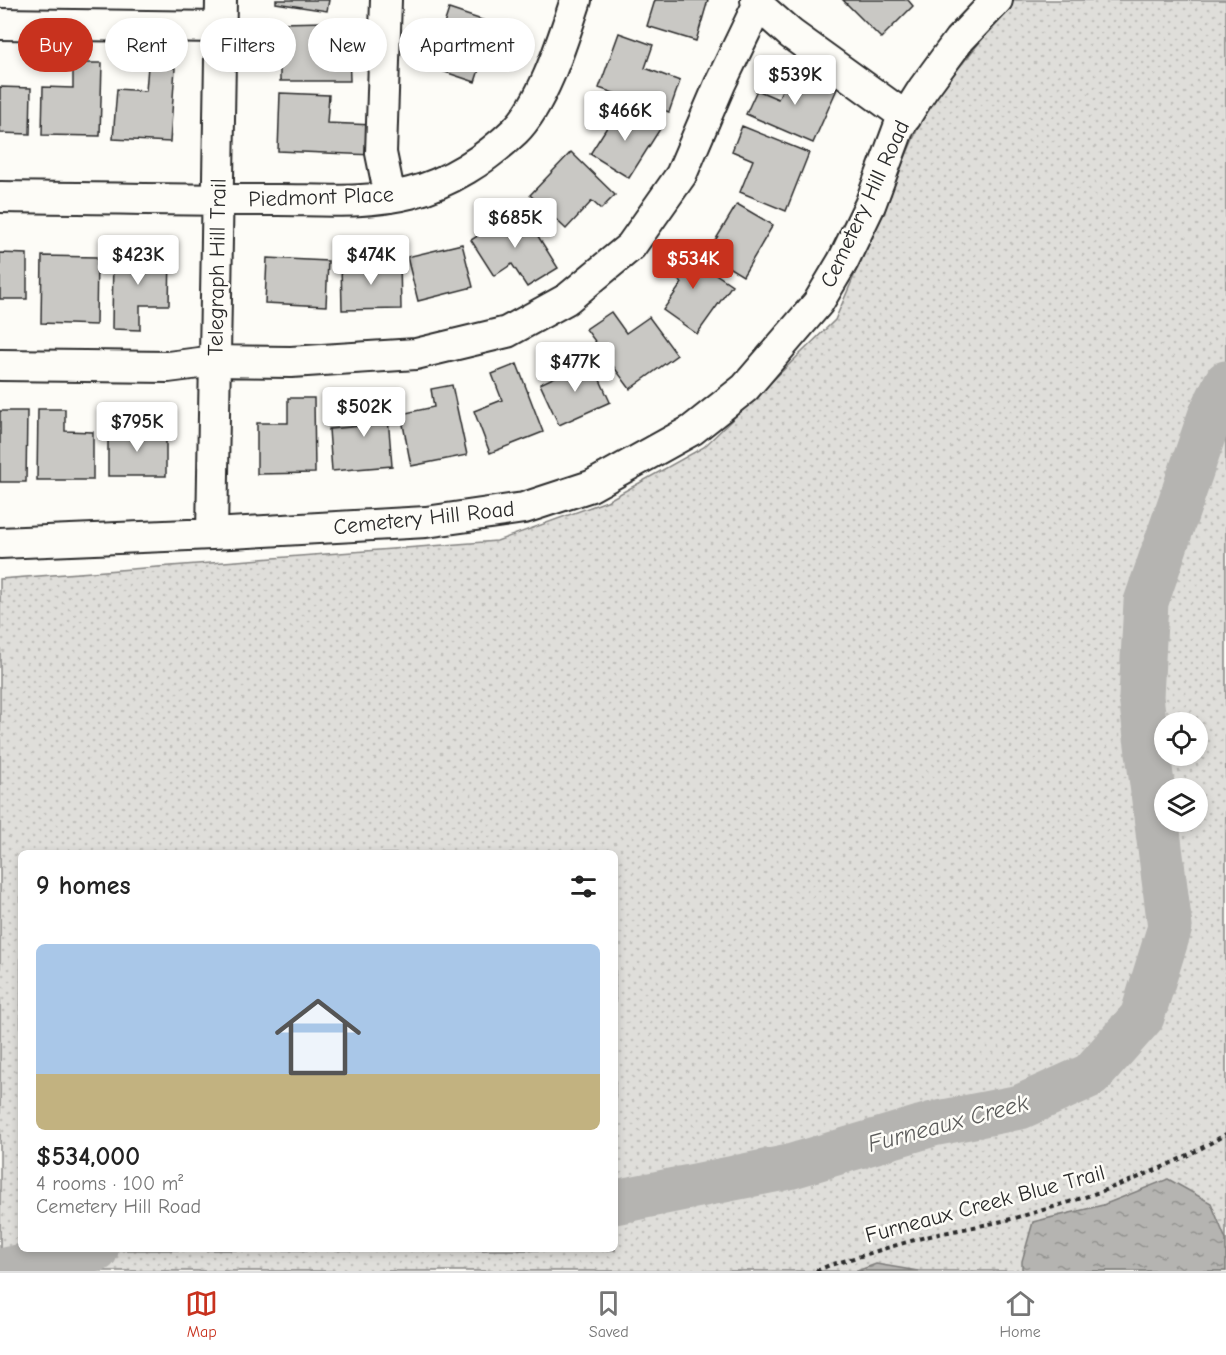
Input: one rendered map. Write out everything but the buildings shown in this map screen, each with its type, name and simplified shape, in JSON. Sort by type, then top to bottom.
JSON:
[{"type":"street","points":[[386,0],[381,153],[390,197]]},
{"type":"street","name":"Piedmont Place","points":[[0,196],[219,200],[375,199],[411,193],[457,174],[484,158],[516,130],[530,111],[548,76],[576,0]]},
{"type":"street","name":"Cemetery Hill Road","points":[[0,543],[426,522],[524,508],[591,486],[692,430],[745,388],[818,303],[843,261],[870,205],[899,127],[923,89],[959,40],[997,0]]},
{"type":"street","points":[[0,365],[168,367],[215,361],[291,362],[416,354],[507,332],[567,299],[631,246],[681,175],[757,2],[791,34],[906,117]]},
{"type":"street","points":[[0,24],[220,14]]},
{"type":"street","name":"Telegraph Hill Trail","points":[[212,534],[219,200],[220,14]]},
{"type":"path","name":"Furneaux Creek Blue Trail","points":[[816,1271],[925,1237],[1010,1219],[1077,1200],[1140,1177],[1199,1150],[1226,1134]]},
{"type":"shaded area","points":[[1014,0],[1226,0],[1226,1271],[0,1271],[0,579],[497,541],[607,501],[704,447],[835,320],[927,107]]},
{"type":"water","points":[[1168,1179],[1211,1203],[1226,1240],[1226,1271],[1022,1271],[1022,1261],[1033,1222],[1103,1205]]},
{"type":"water","points":[[876,1264],[918,1271],[857,1271]]},
{"type":"waterway","name":"Furneaux Creek","points":[[618,1201],[789,1167],[933,1124],[1020,1107],[1091,1075],[1142,1017],[1170,927],[1141,697],[1146,602],[1210,416],[1226,383]]},
{"type":"waterway","name":"Furneaux Creek","points":[[0,1271],[87,1252]]}]
